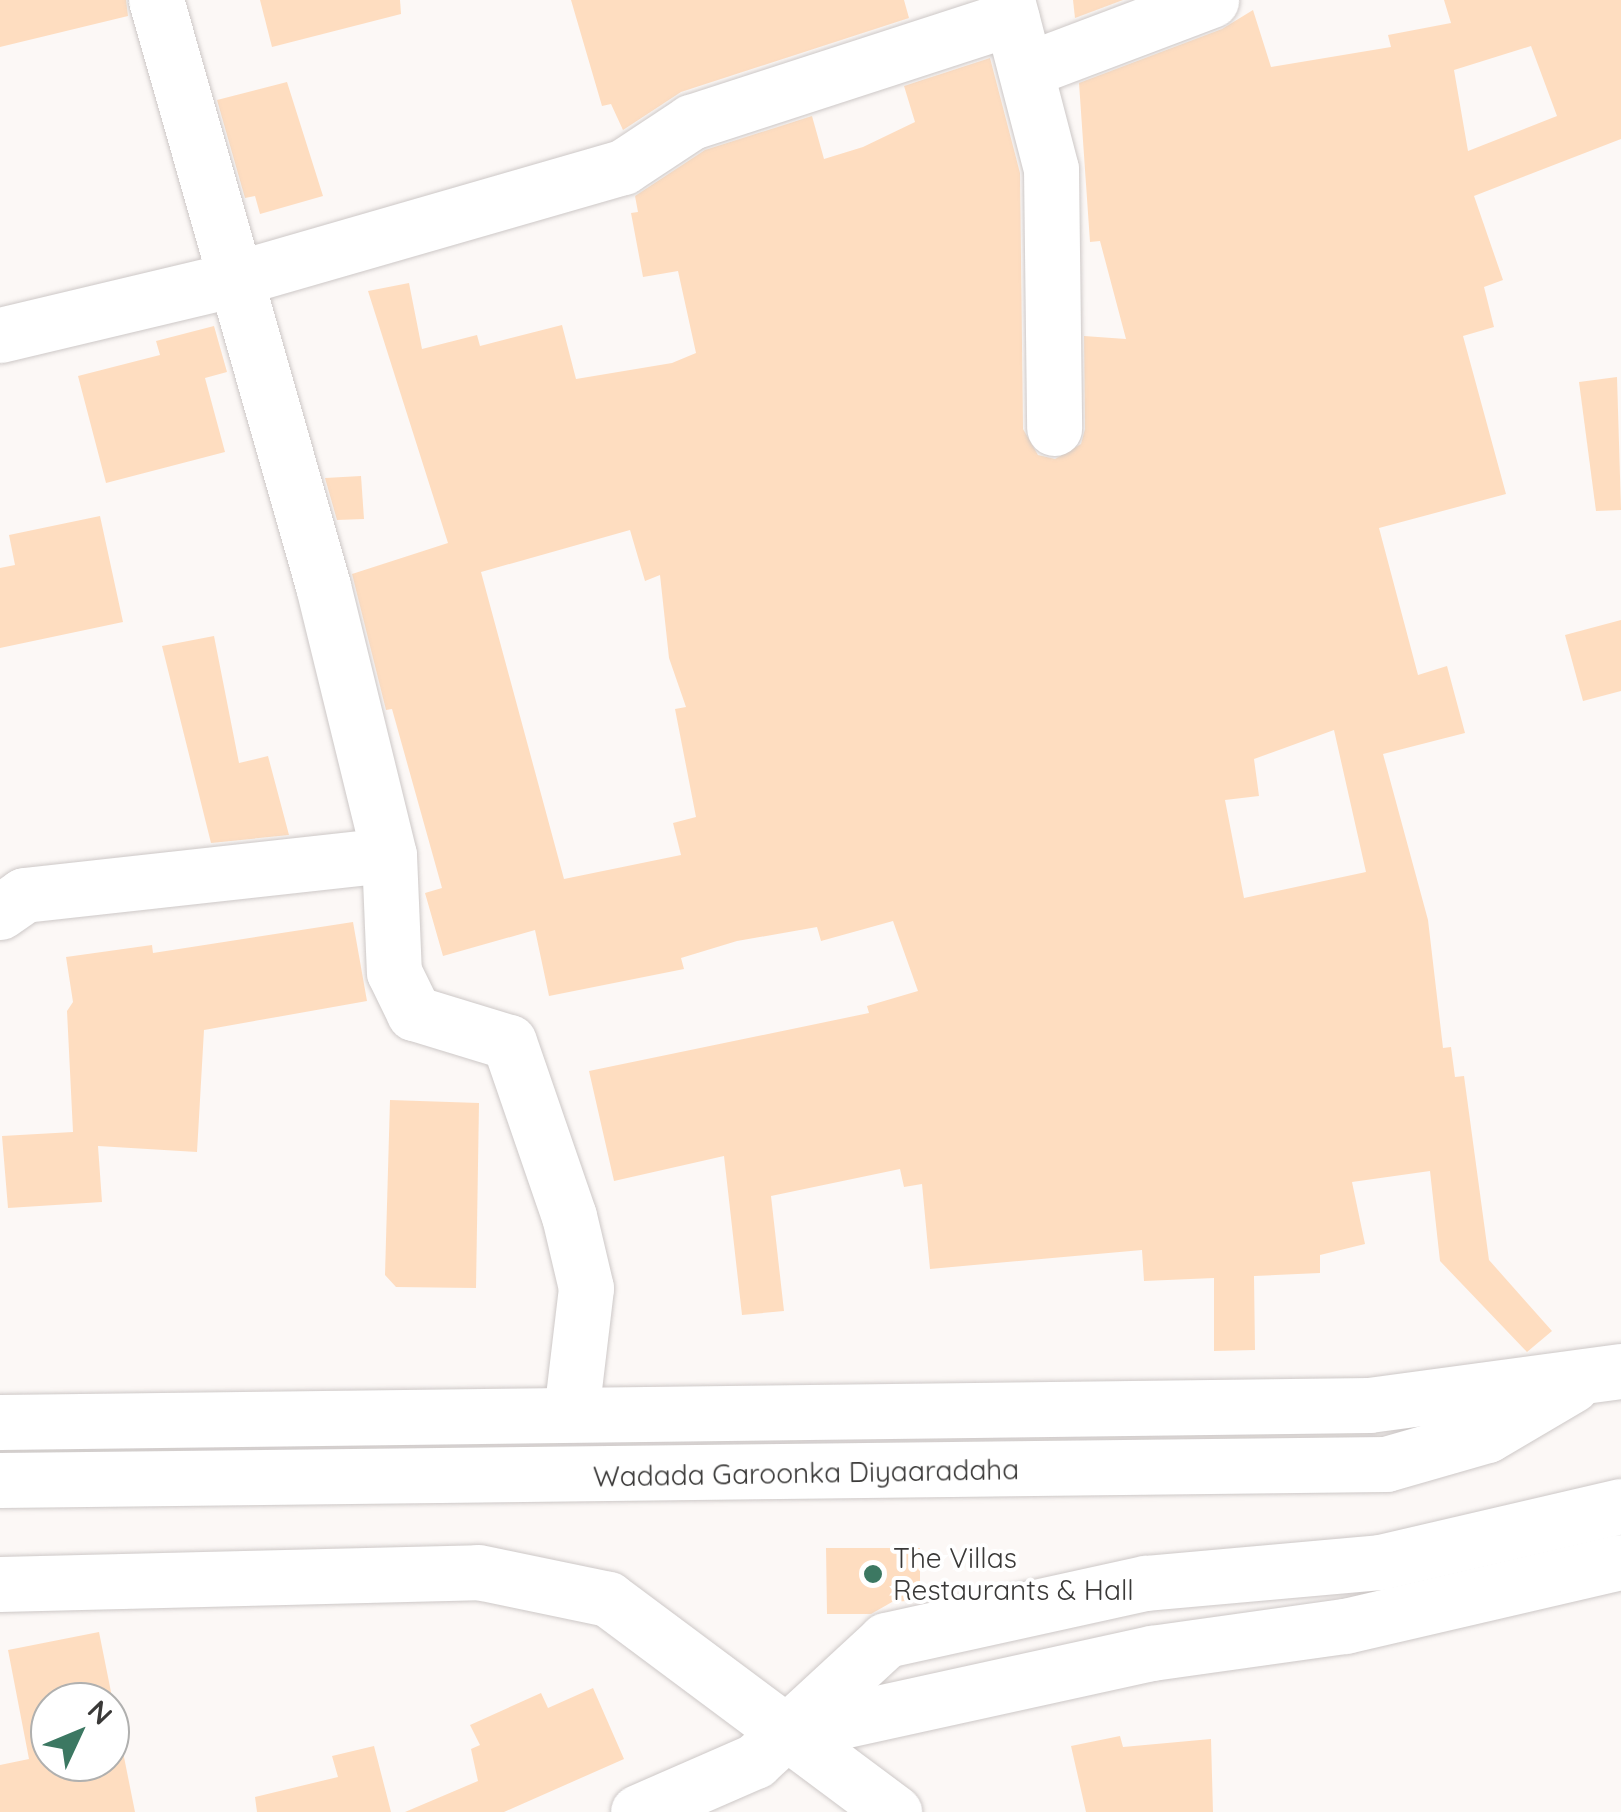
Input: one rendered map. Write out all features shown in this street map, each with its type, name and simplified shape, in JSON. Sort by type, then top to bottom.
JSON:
[{"type":"street","points":[[156,0],[231,280],[323,586],[389,855],[394,972],[414,1013],[509,1042],[569,1216],[586,1288],[571,1413]]},
{"type":"street","points":[[1026,70],[1211,0]]},
{"type":"street","points":[[0,335],[231,280],[622,167],[691,122],[1010,9],[1051,169],[1054,428]]},
{"type":"street","points":[[0,912],[24,895],[389,855]]},
{"type":"street","name":"Wadada Garoonka Diyaaradaha","points":[[0,1422],[1369,1404],[1607,1372]]},
{"type":"street","name":"Wadada Garoonka Diyaaradaha","points":[[0,1480],[1386,1464],[1487,1435],[1607,1372]]},
{"type":"street","points":[[638,1812],[754,1761],[886,1640],[1146,1583],[1380,1562],[1621,1506]]},
{"type":"street","points":[[787,1733],[1152,1653],[1345,1626],[1621,1562]]},
{"type":"street","points":[[0,1584],[478,1572],[608,1599],[894,1812]]},
{"type":"building","points":[[0,0],[126,0],[128,16],[0,47]]},
{"type":"building","points":[[260,0],[400,0],[401,14],[272,47]]},
{"type":"building","points":[[571,0],[904,0],[909,18],[681,92],[623,130],[611,104],[602,106]]},
{"type":"building","points":[[1073,0],[1123,0],[1075,18]]},
{"type":"building","points":[[1444,0],[1621,0],[1621,139],[1474,196],[1503,280],[1484,287],[1494,327],[1463,336],[1506,494],[1379,528],[1418,675],[1447,666],[1465,733],[1383,754],[1428,920],[1443,1048],[1451,1047],[1455,1077],[1464,1076],[1489,1260],[1552,1331],[1527,1352],[1440,1261],[1430,1171],[1352,1182],[1365,1244],[1320,1255],[1320,1273],[1254,1276],[1255,1350],[1214,1351],[1214,1278],[1144,1281],[1142,1250],[930,1269],[922,1184],[904,1187],[900,1169],[771,1196],[784,1311],[742,1315],[724,1156],[614,1181],[589,1071],[869,1013],[867,1006],[918,991],[893,921],[821,941],[817,927],[737,941],[681,958],[684,969],[549,996],[535,930],[443,956],[425,893],[442,888],[392,709],[386,710],[352,574],[448,543],[368,291],[409,283],[422,349],[477,335],[480,346],[562,325],[576,379],[672,363],[696,353],[678,271],[643,277],[631,213],[638,212],[635,196],[705,150],[812,116],[824,159],[863,147],[915,122],[904,86],[990,58],[1020,173],[1023,429],[1038,455],[1055,459],[1081,444],[1085,429],[1084,336],[1126,339],[1100,241],[1090,242],[1079,83],[1222,29],[1253,10],[1271,67],[1391,47],[1388,35],[1451,23]],"holes":[[[1531,46],[1557,116],[1468,151],[1454,70]],[[630,530],[645,581],[660,575],[669,658],[686,707],[675,709],[696,817],[673,823],[681,855],[564,879],[481,572]],[[1334,730],[1366,872],[1244,898],[1225,800],[1259,796],[1254,759]]]},
{"type":"building","points":[[287,82],[323,196],[260,214],[255,196],[245,198],[217,100]]},
{"type":"building","points":[[214,326],[227,372],[205,378],[225,452],[106,483],[78,376],[160,355],[156,341]]},
{"type":"building","points":[[1617,377],[1621,510],[1596,511],[1579,382]]},
{"type":"building","points":[[361,476],[364,519],[337,520],[325,478]]},
{"type":"building","points":[[100,516],[123,622],[0,648],[0,568],[15,565],[9,535]]},
{"type":"building","points":[[1621,620],[1621,691],[1583,701],[1565,635]]},
{"type":"building","points":[[214,636],[239,763],[268,756],[289,835],[211,843],[162,646]]},
{"type":"building","points":[[353,922],[367,1001],[204,1030],[197,1152],[98,1146],[102,1202],[8,1208],[2,1136],[73,1132],[67,1011],[73,1002],[66,957],[152,945],[153,953]]},
{"type":"building","points":[[390,1100],[479,1103],[476,1288],[396,1287],[385,1275]]},
{"type":"building","name":"The Villas Restaurants & Hall","points":[[826,1548],[920,1548],[920,1600],[892,1602],[871,1614],[827,1614]]},
{"type":"building","points":[[99,1632],[109,1682],[30,1682],[30,1782],[129,1782],[135,1812],[0,1812],[0,1765],[29,1759],[8,1650]]},
{"type":"building","points":[[593,1688],[624,1759],[504,1812],[405,1812],[478,1781],[471,1749],[480,1745],[470,1725],[541,1693],[548,1708]]},
{"type":"building","points":[[1120,1736],[1123,1747],[1211,1739],[1213,1812],[1086,1812],[1071,1746]]},
{"type":"building","points":[[374,1746],[391,1812],[257,1812],[255,1797],[338,1777],[332,1756]]},
{"type":"place","name":"The Villas Restaurants & Hall","points":[[873,1574]]}]
